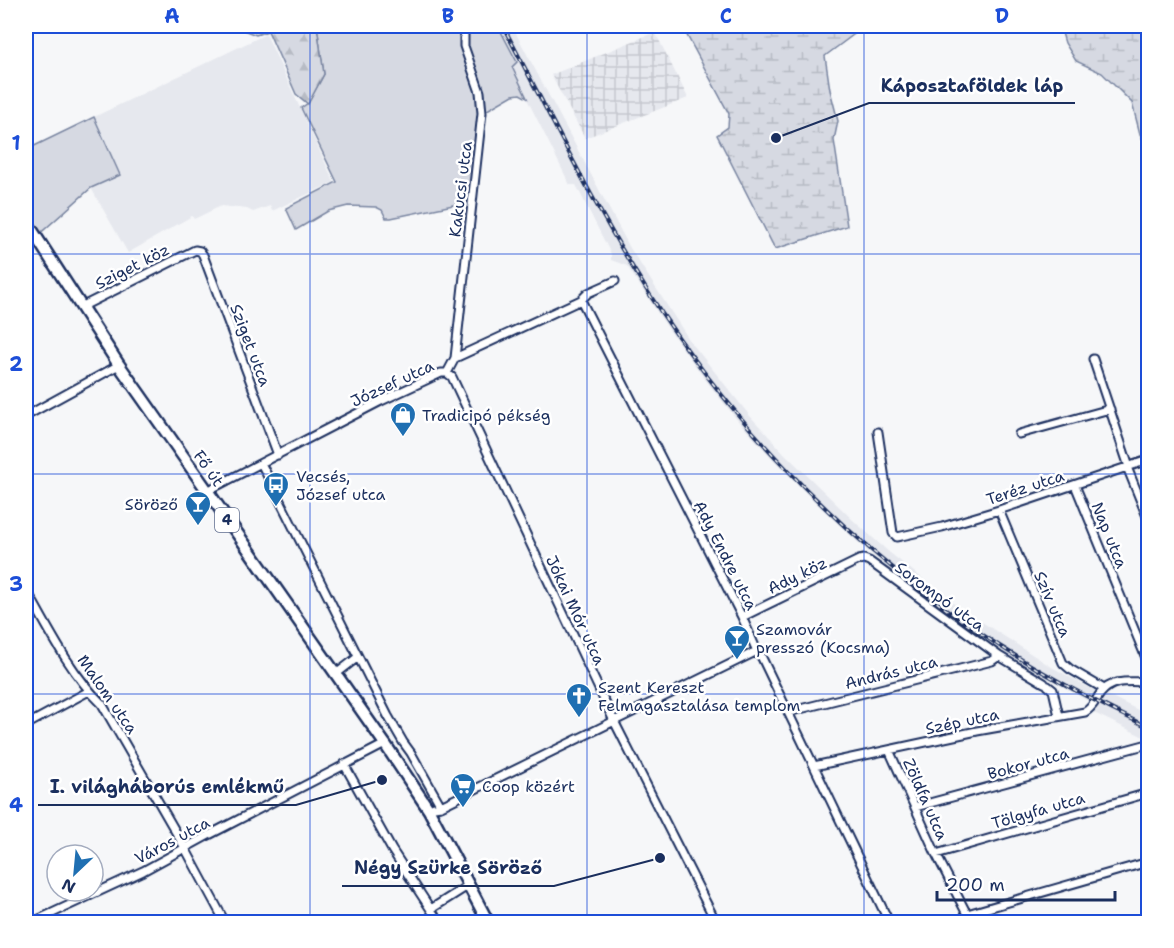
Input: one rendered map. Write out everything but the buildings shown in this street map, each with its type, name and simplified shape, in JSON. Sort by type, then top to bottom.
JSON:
[{"type":"main road","name":"Fő út","points":[[26,222],[120,365],[429,810],[488,922]]},
{"type":"street","name":"Kakucsi utca","points":[[455,358],[482,113],[480,92],[464,46],[464,26]]},
{"type":"street","name":"Sziget köz","points":[[81,307],[195,250]]},
{"type":"street","name":"Sziget utca","points":[[195,250],[200,251],[203,255],[278,455]]},
{"type":"street","name":"József utca","points":[[207,491],[381,401],[441,373],[447,373],[455,358],[581,300],[588,292],[615,281]]},
{"type":"street","name":"Ady Endre utca","points":[[581,300],[742,617],[889,922]]},
{"type":"street","points":[[1093,359],[1128,467],[1149,519]]},
{"type":"street","points":[[26,416],[120,365]]},
{"type":"street","name":"Jókai Mór utca","points":[[447,373],[457,388],[614,721],[716,922]]},
{"type":"street","points":[[1019,434],[1110,410]]},
{"type":"street","name":"Teréz utca","points":[[878,432],[893,533],[897,537],[942,527],[999,510],[1149,460]]},
{"type":"street","points":[[261,463],[358,657],[403,742],[441,806]]},
{"type":"street","name":"Nap utca","points":[[1075,485],[1149,663]]},
{"type":"street","name":"Szív utca","points":[[999,510],[1063,663],[1104,689]]},
{"type":"street","name":"Ady köz","points":[[742,617],[864,559]]},
{"type":"street","name":"Sorompó utca","points":[[864,559],[999,656],[1053,690],[1059,716]]},
{"type":"street","name":"Malom utca","points":[[27,593],[65,656],[89,691],[102,704],[225,922]]},
{"type":"street","points":[[429,810],[757,651]]},
{"type":"street","name":"András utca","points":[[788,712],[992,661],[999,656]]},
{"type":"street","points":[[336,674],[358,657]]},
{"type":"street","points":[[1104,689],[1117,682],[1149,682]]},
{"type":"street","name":"Szép utca","points":[[814,766],[977,731],[1085,712],[1091,708],[1104,689]]},
{"type":"street","points":[[26,725],[89,691]]},
{"type":"street","points":[[387,747],[403,742]]},
{"type":"street","name":"Bokor utca","points":[[915,807],[1149,744]]},
{"type":"street","name":"Város utca","points":[[33,922],[143,871],[344,764],[387,747]]},
{"type":"street","name":"Zöldfa utca","points":[[889,750],[936,854],[971,922]]},
{"type":"street","points":[[344,764],[392,850],[439,922]]},
{"type":"street","name":"Tölgyfa utca","points":[[936,854],[1149,793]]},
{"type":"street","points":[[967,915],[1149,862]]},
{"type":"street","points":[[431,909],[469,885]]},
{"type":"shaded area","points":[[498,26],[512,26],[630,248],[690,341],[750,416],[785,454],[855,522],[957,606],[1050,666],[1093,690],[1148,715],[1148,739],[1094,713],[1088,701],[1001,651],[892,571],[811,498],[739,422],[667,327],[627,266],[611,260],[611,254],[576,185],[570,185],[511,67],[517,62]]},
{"type":"shaded area","points":[[655,32],[688,98],[585,138],[551,75]]},
{"type":"shaded area","points":[[266,34],[334,182],[272,211],[270,206],[253,212],[247,209],[221,206],[194,219],[192,216],[128,253],[91,188],[120,174],[94,117]]},
{"type":"green space","points":[[233,26],[317,26],[324,74],[308,104],[296,94],[268,31],[256,35]]},
{"type":"green space","points":[[317,26],[498,26],[517,62],[512,67],[527,98],[520,94],[513,95],[482,113],[470,216],[464,215],[459,206],[453,205],[391,218],[386,218],[382,210],[376,207],[348,206],[328,211],[296,230],[286,208],[337,182],[301,108],[308,103],[324,74]]},
{"type":"green space","points":[[682,26],[865,26],[825,56],[838,121],[834,140],[847,226],[775,249],[717,135],[728,127],[729,114]]},
{"type":"green space","points":[[1060,26],[1148,26],[1148,150],[1140,134],[1132,103],[1102,73],[1076,61],[1065,43]]},
{"type":"green space","points":[[94,117],[120,175],[91,188],[36,237],[26,221],[26,150]]},
{"type":"railway","points":[[503,26],[591,194],[648,292],[708,377],[776,457],[850,531],[889,565],[955,616],[1036,668],[1148,727]]},
{"type":"place","name":"Káposztaföldek láp","points":[[776,138]]},
{"type":"place","name":"Tradicipó pékség","points":[[403,438]]},
{"type":"place","name":"Vecsés, József utca","points":[[276,508]]},
{"type":"place","name":"Söröző","points":[[198,527]]},
{"type":"place","name":"Szamovár presszó (Kocsma)","points":[[737,661]]},
{"type":"place","name":"Szent Kereszt Felmagasztalása templom","points":[[579,719]]},
{"type":"place","name":"I. világháborús emlékmű","points":[[382,780]]},
{"type":"place","name":"Coop közért","points":[[463,809]]},
{"type":"place","name":"Négy Szürke Söröző","points":[[660,858]]}]
